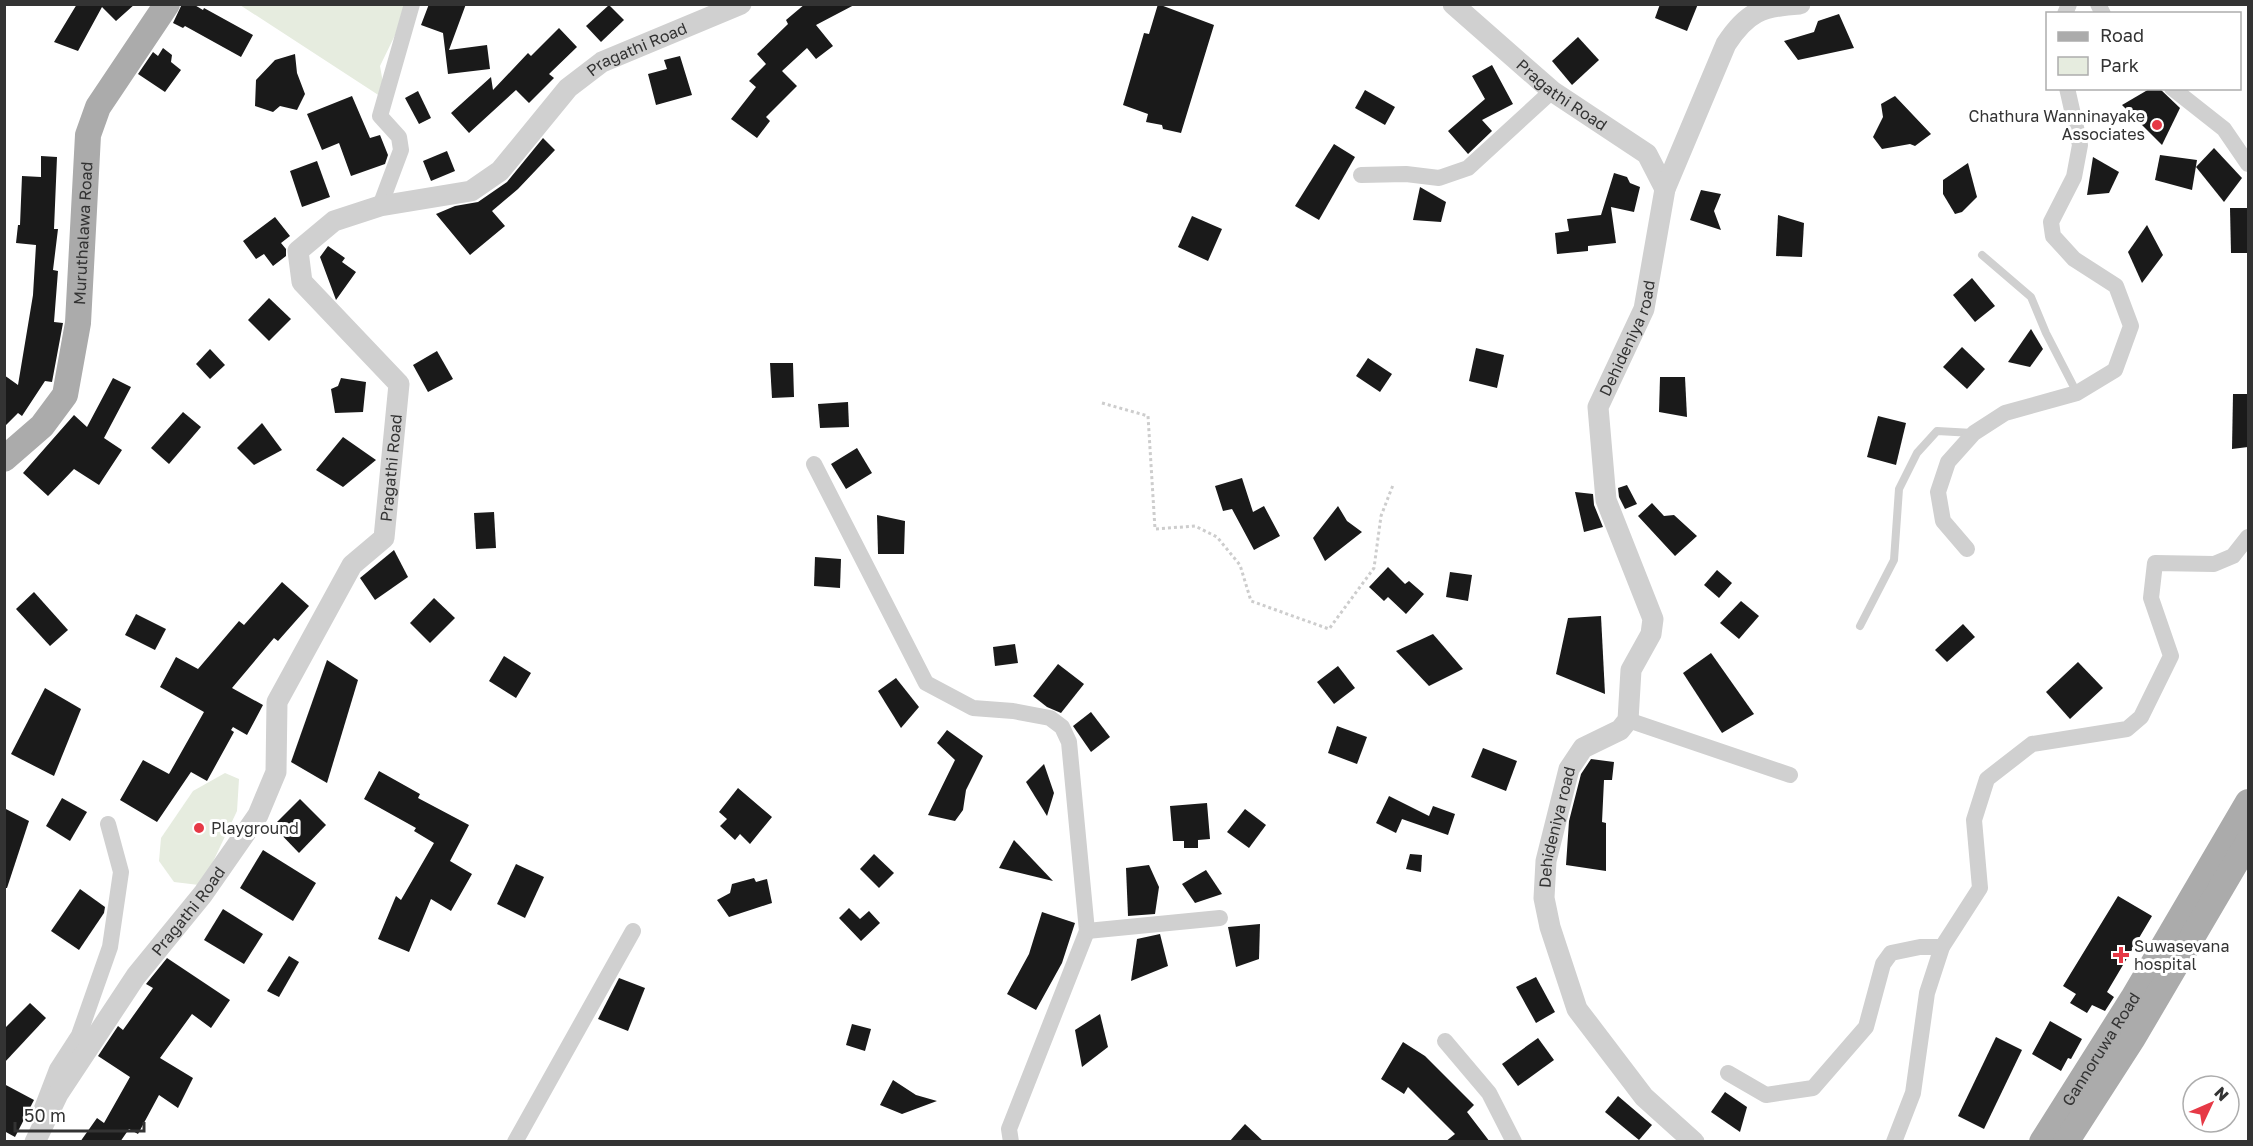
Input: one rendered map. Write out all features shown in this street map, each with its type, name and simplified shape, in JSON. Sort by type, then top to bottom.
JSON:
[{"type":"main road","name":"Muruthalawa Road","points":[[4,459],[42,426],[65,395],[78,323],[88,135],[98,107],[166,4]]},
{"type":"main road","name":"Gannoruwa Road","points":[[2043,1142],[2133,998],[2248,802]]},
{"type":"main road","name":"Gannoruwa Road","points":[[2066,1142],[2133,1038],[2248,842]]},
{"type":"street","points":[[380,206],[401,150],[399,137],[380,116],[412,4]]},
{"type":"street","name":"Pragathi Road","points":[[35,1142],[58,1094],[136,976],[203,894],[258,815],[276,772],[277,702],[352,565],[384,538],[399,384],[302,282],[298,251],[334,221],[380,206],[471,191],[500,171],[568,88],[602,62],[741,4]]},
{"type":"street","name":"Pragathi Road","points":[[1453,4],[1552,92],[1647,154],[1665,189]]},
{"type":"street","name":"Dehideniya road","points":[[1694,1142],[1644,1097],[1577,1010],[1550,927],[1544,898],[1546,861],[1569,769],[1583,748],[1620,730],[1628,720],[1631,670],[1651,634],[1653,619],[1606,500],[1598,407],[1644,309],[1665,189],[1726,44],[1739,24],[1757,12],[1781,5],[1800,4]]},
{"type":"street","points":[[1966,549],[1943,521],[1938,492],[1948,462],[1974,433],[2006,413],[2077,393],[2115,370],[2131,326],[2116,286],[2074,259],[2053,236],[2051,222],[2074,177],[2080,145],[2067,90]]},
{"type":"street","points":[[2174,90],[2223,129],[2248,164]]},
{"type":"street","points":[[1361,175],[1406,174],[1439,178],[1468,168],[1552,92]]},
{"type":"street","points":[[814,464],[926,683],[973,708],[1013,711],[1050,718],[1062,727],[1069,742],[1087,931],[1010,1129],[1011,1142]]},
{"type":"street","points":[[1894,1142],[1913,1093],[1927,993],[1942,947],[1980,888],[1974,820],[1986,779],[2032,744],[2127,729],[2141,717],[2171,656],[2151,598],[2155,563],[2214,564],[2233,556],[2248,537]]},
{"type":"street","points":[[1628,720],[1790,775]]},
{"type":"street","points":[[28,1142],[57,1070],[79,1035],[110,947],[121,872],[108,824]]},
{"type":"street","points":[[1087,931],[1220,918]]},
{"type":"street","points":[[515,1142],[633,931]]},
{"type":"street","points":[[1728,1073],[1766,1095],[1813,1088],[1866,1027],[1883,964],[1891,953],[1920,947],[1942,947]]},
{"type":"street","points":[[1445,1041],[1489,1093],[1514,1142]]},
{"type":"lane","points":[[1982,255],[2031,297],[2077,393]]},
{"type":"lane","points":[[1860,626],[1894,560],[1899,489],[1917,453],[1937,431],[1974,433]]},
{"type":"path","points":[[1102,403],[1148,416],[1155,529],[1195,526],[1217,537],[1240,565],[1251,601],[1329,629],[1374,568],[1381,516],[1393,485]]},
{"type":"green space","points":[[240,5],[405,5],[398,29],[380,66],[386,100]]},
{"type":"green space","name":"Playground","points":[[225,773],[239,779],[237,811],[211,866],[199,885],[174,882],[159,861],[161,838],[193,791]]},
{"type":"building","points":[[77,4],[135,4],[116,21],[102,7],[78,51],[54,42]]},
{"type":"building","points":[[182,4],[193,4],[203,10],[204,8],[253,35],[241,57],[185,26],[183,28],[173,23]]},
{"type":"building","points":[[429,4],[466,4],[449,50],[487,45],[490,69],[448,74],[443,33],[421,25]]},
{"type":"building","points":[[805,4],[856,4],[816,25],[833,46],[816,59],[807,48],[782,71],[797,86],[766,117],[770,121],[757,138],[731,119],[756,87],[749,81],[766,64],[757,54],[788,24],[786,20]]},
{"type":"building","points":[[1158,4],[1214,25],[1181,133],[1163,129],[1162,125],[1146,122],[1148,114],[1123,105],[1144,33],[1149,34]]},
{"type":"building","points":[[1660,4],[1698,4],[1687,31],[1655,18]]},
{"type":"building","points":[[609,5],[624,20],[601,42],[586,26]]},
{"type":"building","points":[[1839,14],[1854,48],[1798,60],[1784,41],[1814,32],[1818,21]]},
{"type":"building","points":[[559,28],[577,47],[549,74],[554,78],[529,103],[516,90],[469,133],[451,113],[491,77],[493,90],[528,53],[531,56]]},
{"type":"building","points":[[1578,37],[1599,60],[1572,85],[1552,61]]},
{"type":"building","points":[[163,48],[172,55],[171,62],[181,70],[165,92],[138,74],[153,52],[158,56]]},
{"type":"building","points":[[295,54],[297,73],[305,94],[297,110],[280,106],[273,112],[255,106],[256,80],[275,60]]},
{"type":"building","points":[[680,56],[692,95],[656,105],[648,74],[667,69],[664,60]]},
{"type":"building","points":[[1492,65],[1513,104],[1482,120],[1492,131],[1468,154],[1448,131],[1485,99],[1472,76]]},
{"type":"building","points":[[1365,90],[1395,107],[1385,125],[1355,108]]},
{"type":"building","name":"Chathura Wanninayake Associates","points":[[2148,90],[2161,90],[2180,108],[2162,145],[2122,105]]},
{"type":"building","points":[[418,91],[431,118],[419,124],[405,98]]},
{"type":"building","points":[[352,96],[370,138],[380,135],[388,155],[385,164],[351,176],[339,143],[322,150],[307,114]]},
{"type":"building","points":[[1895,96],[1931,134],[1915,146],[1910,144],[1882,149],[1873,137],[1883,117],[1881,104]]},
{"type":"building","points":[[543,138],[555,150],[518,189],[492,211],[505,226],[470,255],[436,214],[455,206],[478,202],[507,182]]},
{"type":"building","points":[[1334,144],[1355,157],[1319,220],[1295,206]]},
{"type":"building","points":[[2214,148],[2242,178],[2224,202],[2196,167]]},
{"type":"building","points":[[447,151],[455,171],[431,181],[423,161]]},
{"type":"building","points":[[2160,155],[2197,160],[2192,190],[2155,180]]},
{"type":"building","points":[[41,156],[57,157],[54,229],[58,229],[53,270],[58,271],[54,322],[63,323],[52,382],[45,381],[22,416],[18,413],[4,427],[4,375],[18,385],[33,295],[36,245],[16,243],[18,225],[20,225],[22,176],[41,177]]},
{"type":"building","points":[[2093,157],[2119,172],[2109,193],[2087,195]]},
{"type":"building","points":[[317,161],[330,197],[302,207],[290,171]]},
{"type":"building","points":[[1968,163],[1977,197],[1962,212],[1955,214],[1943,194],[1943,180]]},
{"type":"building","points":[[1614,173],[1627,177],[1630,183],[1640,187],[1634,212],[1611,207],[1616,243],[1588,246],[1588,251],[1557,254],[1555,233],[1569,231],[1567,219],[1601,215]]},
{"type":"building","points":[[1420,187],[1446,202],[1441,222],[1413,220]]},
{"type":"building","points":[[1701,190],[1721,194],[1714,211],[1721,230],[1690,220]]},
{"type":"building","points":[[2230,208],[2248,208],[2248,253],[2231,253]]},
{"type":"building","points":[[1778,215],[1804,223],[1802,257],[1776,256]]},
{"type":"building","points":[[1192,216],[1222,229],[1208,261],[1178,247]]},
{"type":"building","points":[[275,217],[290,236],[281,243],[286,249],[286,256],[273,266],[264,254],[256,259],[243,241]]},
{"type":"building","points":[[2147,225],[2163,255],[2142,283],[2128,252]]},
{"type":"building","points":[[328,246],[345,258],[342,262],[356,272],[336,300],[320,257]]},
{"type":"building","points":[[1972,278],[1995,306],[1975,322],[1953,295]]},
{"type":"building","points":[[269,298],[291,319],[269,341],[248,320]]},
{"type":"building","points":[[2031,329],[2043,349],[2030,367],[2008,362]]},
{"type":"building","points":[[1962,347],[1985,369],[1967,389],[1943,367]]},
{"type":"building","points":[[1476,348],[1504,355],[1497,388],[1469,381]]},
{"type":"building","points":[[210,349],[225,365],[210,379],[196,364]]},
{"type":"building","points":[[437,351],[453,379],[428,392],[413,365]]},
{"type":"building","points":[[1368,358],[1392,374],[1380,392],[1356,376]]},
{"type":"building","points":[[770,363],[793,363],[794,397],[772,398]]},
{"type":"building","points":[[1660,377],[1685,377],[1687,417],[1659,412]]},
{"type":"building","points":[[113,378],[131,387],[104,438],[122,450],[99,485],[74,469],[48,496],[23,473],[74,415],[87,427]]},
{"type":"building","points":[[341,378],[366,382],[363,412],[335,413],[331,389],[338,386]]},
{"type":"building","points":[[2233,394],[2248,394],[2248,447],[2232,449]]},
{"type":"building","points":[[848,402],[849,427],[820,428],[818,404]]},
{"type":"building","points":[[183,412],[201,427],[169,464],[151,448]]},
{"type":"building","points":[[1878,416],[1906,423],[1896,465],[1867,457]]},
{"type":"building","points":[[262,423],[282,450],[254,465],[237,448]]},
{"type":"building","points":[[343,437],[376,460],[343,487],[316,470]]},
{"type":"building","points":[[857,448],[872,473],[846,489],[831,464]]},
{"type":"building","points":[[1242,478],[1253,512],[1264,506],[1280,536],[1254,550],[1232,509],[1223,511],[1215,486]]},
{"type":"building","points":[[1627,485],[1637,504],[1625,509],[1619,497],[1618,488]]},
{"type":"building","points":[[1575,492],[1593,494],[1594,505],[1603,527],[1584,532]]},
{"type":"building","points":[[1652,503],[1664,516],[1674,515],[1697,536],[1675,556],[1638,516]]},
{"type":"building","points":[[1338,506],[1347,521],[1362,532],[1325,561],[1313,538]]},
{"type":"building","points":[[494,512],[496,548],[476,549],[474,513]]},
{"type":"building","points":[[877,515],[905,521],[904,554],[878,554]]},
{"type":"building","points":[[394,550],[408,577],[375,600],[360,578]]},
{"type":"building","points":[[815,557],[841,559],[840,588],[814,586]]},
{"type":"building","points":[[1388,567],[1405,584],[1409,581],[1424,594],[1406,614],[1388,597],[1384,601],[1369,587]]},
{"type":"building","points":[[1717,570],[1732,583],[1719,598],[1704,585]]},
{"type":"building","points":[[1450,572],[1472,575],[1468,601],[1446,597]]},
{"type":"building","points":[[282,582],[309,606],[278,641],[274,638],[232,688],[263,705],[247,735],[233,727],[231,730],[234,732],[207,781],[191,772],[157,822],[120,800],[143,760],[169,774],[204,712],[160,687],[176,657],[198,669],[239,621],[244,625]]},
{"type":"building","points":[[34,592],[68,630],[50,646],[16,609]]},
{"type":"building","points":[[434,598],[455,618],[430,643],[410,623]]},
{"type":"building","points":[[1741,601],[1759,616],[1739,639],[1720,623]]},
{"type":"building","points":[[136,614],[166,629],[155,650],[125,635]]},
{"type":"building","points":[[1601,616],[1605,694],[1556,674],[1568,618]]},
{"type":"building","points":[[1963,624],[1975,637],[1947,662],[1935,650]]},
{"type":"building","points":[[1433,634],[1463,669],[1429,686],[1396,651]]},
{"type":"building","points":[[1015,644],[1018,663],[995,666],[993,647]]},
{"type":"building","points":[[1711,653],[1754,714],[1722,733],[1683,673]]},
{"type":"building","points":[[504,656],[531,673],[516,698],[489,681]]},
{"type":"building","points":[[327,660],[358,680],[327,783],[291,762]]},
{"type":"building","points":[[2078,662],[2103,688],[2070,719],[2046,692]]},
{"type":"building","points":[[1058,664],[1084,684],[1061,713],[1047,707],[1033,696]]},
{"type":"building","points":[[1338,666],[1355,688],[1334,704],[1317,682]]},
{"type":"building","points":[[896,678],[919,707],[901,728],[878,691]]},
{"type":"building","points":[[45,688],[81,709],[54,776],[11,754]]},
{"type":"building","points":[[1091,712],[1110,737],[1091,752],[1073,726]]},
{"type":"building","points":[[1337,726],[1367,737],[1357,764],[1328,753]]},
{"type":"building","points":[[947,730],[983,756],[966,790],[963,810],[955,821],[928,815],[955,760],[937,743]]},
{"type":"building","points":[[1483,748],[1517,761],[1506,791],[1471,777]]},
{"type":"building","points":[[1591,759],[1614,762],[1612,780],[1604,780],[1602,822],[1606,823],[1606,871],[1566,865],[1569,821],[1581,774]]},
{"type":"building","points":[[1044,764],[1054,793],[1047,816],[1026,782]]},
{"type":"building","points":[[379,771],[420,794],[418,798],[469,825],[450,861],[472,874],[451,911],[431,899],[409,952],[378,939],[396,896],[401,900],[434,843],[414,831],[416,828],[364,799]]},
{"type":"building","points":[[738,788],[772,817],[750,844],[740,834],[735,840],[720,826],[727,819],[719,812]]},
{"type":"building","points":[[1389,796],[1429,816],[1433,806],[1455,814],[1448,835],[1402,819],[1396,833],[1376,823]]},
{"type":"building","points":[[62,798],[87,812],[70,841],[46,826]]},
{"type":"building","points":[[300,799],[326,825],[299,853],[273,826]]},
{"type":"building","points":[[1207,803],[1210,839],[1198,840],[1198,848],[1184,848],[1184,841],[1173,841],[1170,806]]},
{"type":"building","points":[[4,808],[29,821],[7,888],[4,888]]},
{"type":"building","points":[[1245,809],[1266,825],[1249,848],[1227,832]]},
{"type":"building","points":[[1014,840],[1053,881],[999,868]]},
{"type":"building","points":[[263,850],[316,883],[293,921],[240,888]]},
{"type":"building","points":[[874,854],[894,873],[879,888],[860,869]]},
{"type":"building","points":[[1410,854],[1422,855],[1421,872],[1406,869]]},
{"type":"building","points":[[516,864],[544,877],[525,918],[497,904]]},
{"type":"building","points":[[1149,865],[1159,887],[1155,914],[1128,916],[1126,868]]},
{"type":"building","points":[[1206,870],[1222,894],[1195,903],[1182,884]]},
{"type":"building","points":[[754,878],[756,882],[767,879],[772,903],[729,917],[717,900],[730,893],[732,884]]},
{"type":"building","points":[[80,889],[105,907],[104,913],[79,950],[51,931]]},
{"type":"building","points":[[2118,896],[2152,916],[2107,992],[2114,997],[2105,1011],[2092,1005],[2087,1013],[2070,1003],[2076,994],[2063,986]]},
{"type":"building","points":[[849,908],[860,919],[869,911],[880,923],[861,941],[839,918]]},
{"type":"building","points":[[223,909],[263,934],[244,964],[204,940]]},
{"type":"building","points":[[1042,912],[1075,923],[1062,963],[1036,1010],[1007,994],[1029,954]]},
{"type":"building","points":[[1260,924],[1259,959],[1236,967],[1228,927]]},
{"type":"building","points":[[1160,934],[1168,966],[1131,981],[1137,939]]},
{"type":"building","points":[[289,956],[299,962],[279,997],[267,991]]},
{"type":"building","points":[[167,958],[230,1000],[211,1028],[192,1014],[160,1058],[193,1078],[178,1108],[159,1095],[138,1134],[129,1129],[120,1142],[80,1142],[97,1118],[104,1123],[130,1077],[98,1056],[118,1026],[123,1030],[153,988],[146,984]]},
{"type":"building","points":[[1536,977],[1555,1012],[1536,1023],[1516,987]]},
{"type":"building","points":[[619,978],[645,988],[628,1031],[598,1019]]},
{"type":"building","points":[[30,1003],[46,1018],[4,1063],[4,1029]]},
{"type":"building","points":[[1100,1014],[1108,1047],[1082,1067],[1075,1030]]},
{"type":"building","points":[[2050,1021],[2082,1039],[2061,1071],[2032,1054]]},
{"type":"building","points":[[852,1024],[871,1029],[865,1051],[846,1045]]},
{"type":"building","points":[[1996,1037],[2022,1050],[1984,1129],[1958,1116]]},
{"type":"building","points":[[1538,1038],[1554,1060],[1518,1086],[1502,1064]]},
{"type":"building","points":[[1403,1042],[1425,1056],[1474,1105],[1467,1112],[1490,1142],[1445,1142],[1455,1134],[1408,1087],[1404,1094],[1381,1079]]},
{"type":"building","points":[[893,1080],[916,1095],[937,1101],[902,1114],[880,1105]]},
{"type":"building","points":[[4,1084],[34,1100],[15,1137],[4,1131]]},
{"type":"building","points":[[1725,1092],[1747,1107],[1740,1132],[1711,1112]]},
{"type":"building","points":[[1618,1096],[1652,1125],[1639,1140],[1605,1112]]},
{"type":"building","points":[[1245,1124],[1264,1142],[1229,1142]]},
{"type":"place","name":"Chathura Wanninayake Associates","points":[[2157,125]]},
{"type":"place","name":"Playground","points":[[199,828]]},
{"type":"place","name":"Suwasevana hospital","points":[[2121,955]]}]
